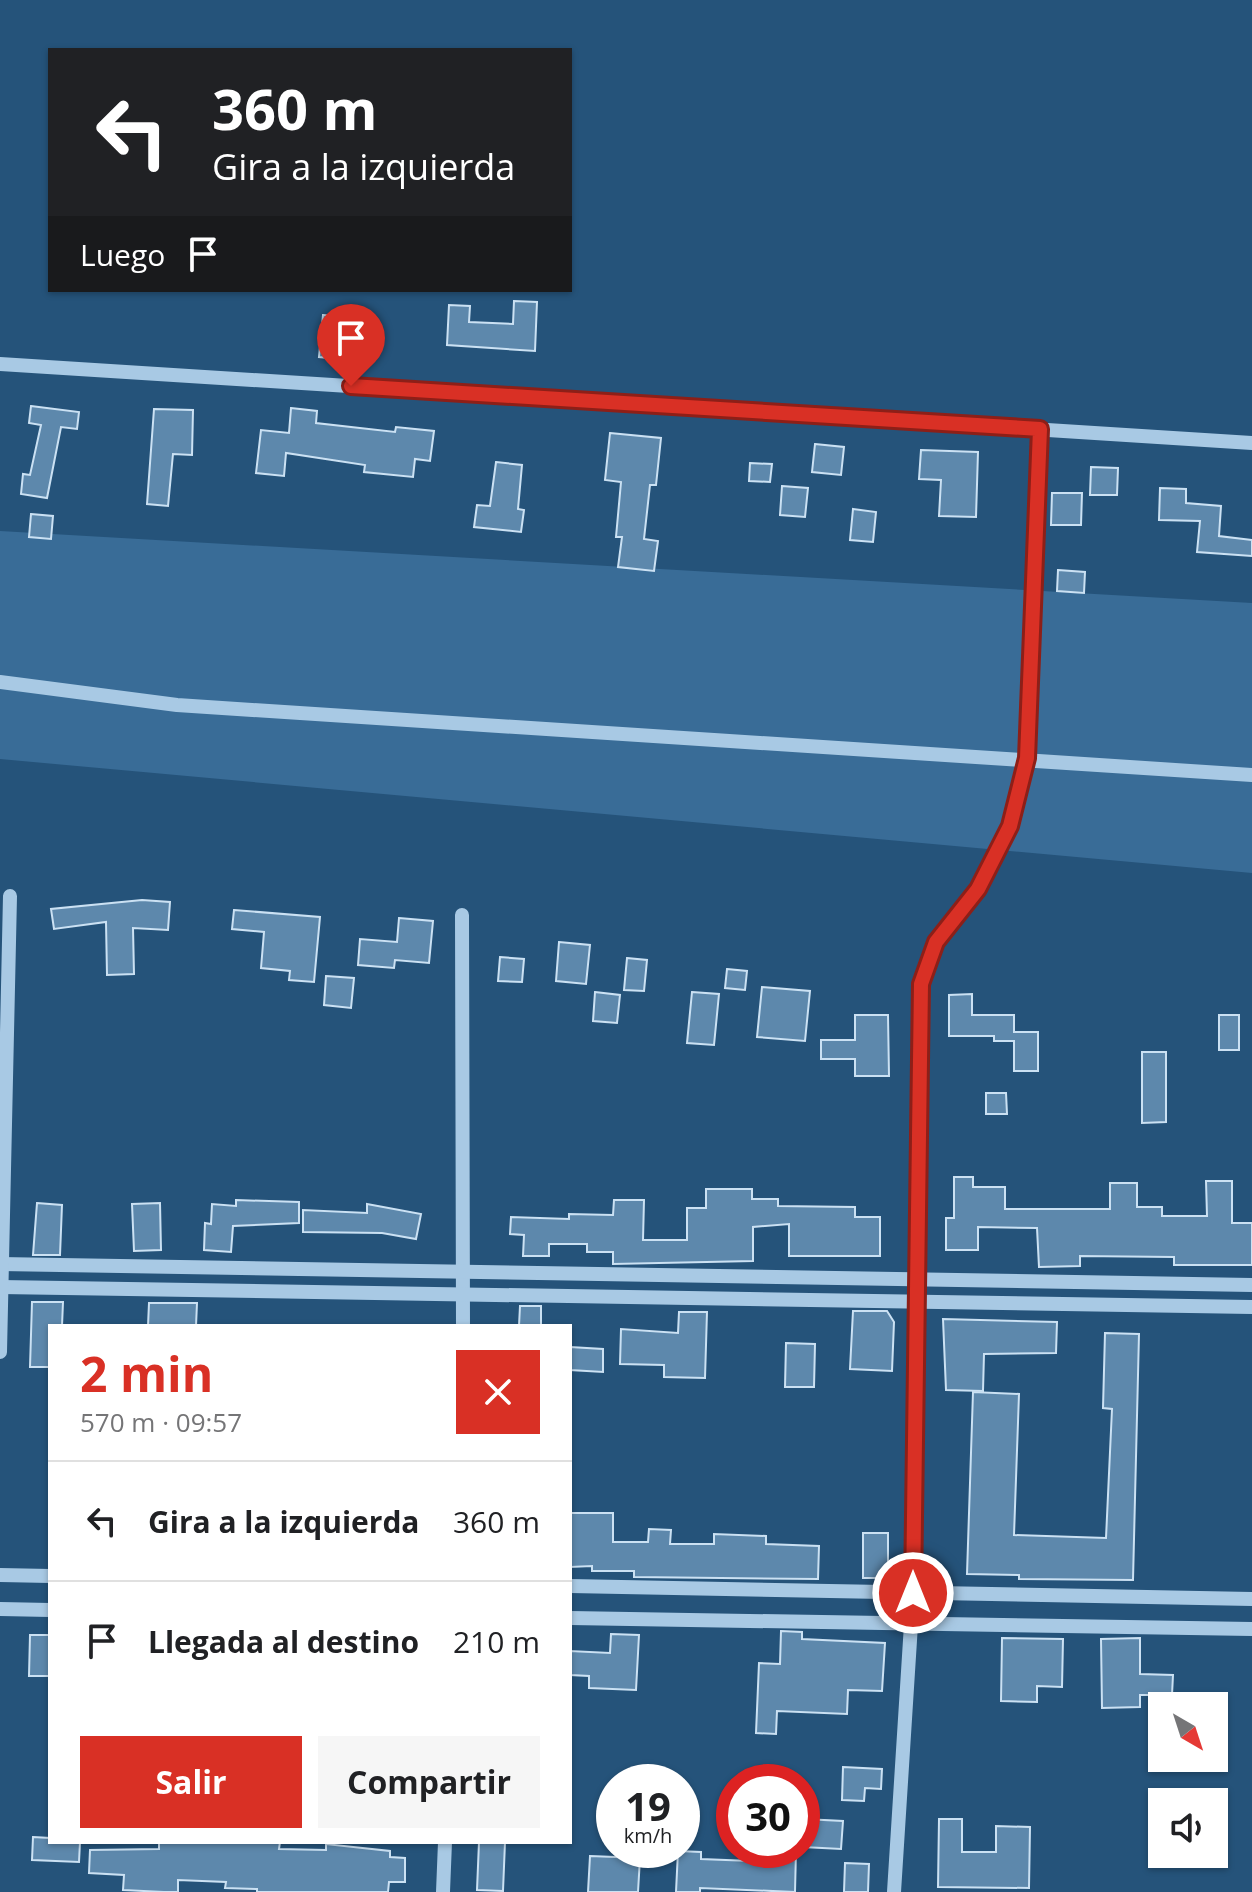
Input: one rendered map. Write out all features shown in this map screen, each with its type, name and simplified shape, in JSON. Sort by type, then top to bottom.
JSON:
[{"type":"street","points":[[0,364],[1252,443]]},
{"type":"street","points":[[894,1892],[913,1593],[921,984],[936,942],[978,889],[1010,826],[1026,760],[1040,429]]},
{"type":"street","points":[[0,682],[177,705],[1252,775]]},
{"type":"street","points":[[0,1352],[4,979],[10,896]]},
{"type":"street","points":[[462,915],[463,1324]]},
{"type":"street","points":[[1,1264],[1252,1285]]},
{"type":"street","points":[[1,1287],[1252,1307]]},
{"type":"street","points":[[0,1575],[48,1576]]},
{"type":"street","points":[[572,1586],[1252,1599]]},
{"type":"street","points":[[0,1609],[48,1610]]},
{"type":"street","points":[[572,1618],[1252,1629]]},
{"type":"street","points":[[443,1892],[445,1844]]},
{"type":"shaded area","points":[[0,531],[1252,603],[1252,873],[0,759]]},
{"type":"building","points":[[514,301],[537,302],[535,351],[447,345],[449,305],[470,306],[469,322],[513,324]]},
{"type":"building","points":[[323,315],[343,317],[340,359],[319,357]]},
{"type":"building","points":[[31,406],[79,412],[77,429],[61,427],[47,498],[21,494],[23,474],[30,475],[41,425],[29,423]]},
{"type":"building","points":[[291,408],[317,411],[316,423],[395,432],[396,427],[434,431],[430,461],[415,459],[413,477],[364,472],[365,465],[286,453],[284,476],[256,473],[261,430],[289,433]]},
{"type":"building","points":[[154,409],[193,410],[192,455],[173,454],[168,506],[147,504]]},
{"type":"building","points":[[610,433],[661,438],[656,485],[650,485],[644,539],[658,541],[654,571],[618,567],[622,537],[616,537],[621,482],[605,480]]},
{"type":"building","points":[[815,444],[844,447],[841,475],[812,472]]},
{"type":"building","points":[[921,450],[978,452],[976,517],[939,516],[941,480],[919,479]]},
{"type":"building","points":[[496,462],[522,465],[518,509],[524,510],[521,532],[474,527],[477,505],[490,506]]},
{"type":"building","points":[[750,463],[772,464],[770,482],[749,481]]},
{"type":"building","points":[[1091,467],[1118,468],[1117,495],[1090,495]]},
{"type":"building","points":[[782,486],[808,488],[805,517],[780,515]]},
{"type":"building","points":[[1160,488],[1186,489],[1186,503],[1221,506],[1219,536],[1252,540],[1252,556],[1197,552],[1200,521],[1159,520]]},
{"type":"building","points":[[1052,493],[1082,493],[1081,525],[1051,525]]},
{"type":"building","points":[[853,509],[876,512],[873,542],[850,540]]},
{"type":"building","points":[[31,514],[53,516],[51,539],[29,537]]},
{"type":"building","points":[[1058,570],[1085,572],[1084,593],[1057,591]]},
{"type":"building","points":[[142,900],[170,902],[168,930],[133,928],[134,974],[107,975],[106,922],[54,929],[51,909]]},
{"type":"building","points":[[234,910],[320,917],[314,982],[289,980],[290,971],[261,968],[264,932],[232,929]]},
{"type":"building","points":[[399,918],[433,921],[429,963],[395,960],[394,968],[358,965],[360,939],[397,942]]},
{"type":"building","points":[[559,942],[590,945],[586,984],[556,981]]},
{"type":"building","points":[[500,957],[524,959],[522,982],[498,981]]},
{"type":"building","points":[[627,958],[647,960],[644,991],[624,990]]},
{"type":"building","points":[[727,969],[747,971],[745,990],[725,988]]},
{"type":"building","points":[[326,976],[354,978],[351,1008],[324,1005]]},
{"type":"building","points":[[762,987],[810,991],[805,1041],[757,1037]]},
{"type":"building","points":[[595,992],[620,995],[617,1023],[593,1021]]},
{"type":"building","points":[[692,992],[719,994],[714,1045],[687,1043]]},
{"type":"building","points":[[972,994],[972,1015],[1014,1015],[1014,1032],[1038,1032],[1038,1071],[1014,1071],[1014,1041],[994,1041],[994,1036],[949,1036],[949,995]]},
{"type":"building","points":[[855,1015],[888,1015],[889,1076],[855,1076],[855,1059],[821,1059],[821,1040],[855,1040]]},
{"type":"building","points":[[1219,1015],[1239,1015],[1239,1050],[1219,1050]]},
{"type":"building","points":[[1142,1052],[1166,1052],[1166,1122],[1142,1123]]},
{"type":"building","points":[[986,1093],[1006,1093],[1007,1114],[986,1114]]},
{"type":"building","points":[[954,1177],[973,1177],[973,1187],[1005,1187],[1005,1209],[1110,1209],[1110,1183],[1137,1183],[1137,1207],[1162,1207],[1162,1216],[1207,1216],[1206,1181],[1232,1181],[1232,1223],[1252,1223],[1252,1265],[1174,1265],[1174,1257],[1080,1256],[1080,1266],[1039,1267],[1037,1228],[978,1227],[978,1250],[946,1250],[946,1218],[954,1218]]},
{"type":"building","points":[[706,1189],[752,1189],[752,1199],[778,1199],[778,1206],[855,1207],[855,1217],[880,1217],[880,1256],[789,1256],[789,1224],[753,1227],[753,1261],[613,1264],[613,1252],[587,1252],[587,1244],[549,1244],[549,1256],[523,1256],[524,1235],[510,1234],[511,1217],[569,1219],[569,1214],[613,1215],[614,1200],[644,1200],[643,1240],[687,1240],[687,1208],[706,1208]]},
{"type":"building","points":[[236,1200],[299,1202],[299,1223],[233,1226],[231,1252],[204,1250],[205,1223],[211,1224],[212,1204],[236,1206]]},
{"type":"building","points":[[37,1203],[62,1205],[60,1255],[33,1255]]},
{"type":"building","points":[[160,1203],[161,1250],[134,1251],[132,1204]]},
{"type":"building","points":[[367,1204],[421,1214],[416,1239],[382,1233],[303,1232],[303,1210],[367,1213]]},
{"type":"building","points":[[32,1302],[63,1302],[62,1324],[48,1324],[48,1367],[30,1367]]},
{"type":"building","points":[[149,1303],[197,1303],[196,1324],[148,1324]]},
{"type":"building","points":[[520,1306],[541,1306],[541,1324],[519,1324]]},
{"type":"building","points":[[853,1311],[887,1311],[894,1322],[892,1371],[850,1369]]},
{"type":"building","points":[[679,1312],[707,1312],[705,1378],[664,1377],[664,1365],[620,1364],[621,1329],[678,1333]]},
{"type":"building","points":[[943,1319],[1057,1322],[1056,1353],[984,1354],[983,1391],[946,1390]]},
{"type":"building","points":[[1105,1333],[1139,1334],[1133,1580],[1019,1579],[1019,1575],[967,1574],[973,1392],[1019,1394],[1014,1535],[1106,1538],[1112,1409],[1103,1408]]},
{"type":"building","points":[[786,1343],[815,1344],[814,1387],[785,1387]]},
{"type":"building","points":[[572,1347],[603,1349],[603,1372],[572,1370]]},
{"type":"building","points":[[572,1513],[613,1513],[613,1542],[648,1542],[649,1529],[671,1530],[670,1544],[714,1544],[714,1534],[766,1536],[766,1544],[819,1546],[818,1579],[634,1577],[634,1571],[592,1571],[592,1566],[572,1567]]},
{"type":"building","points":[[863,1533],[888,1533],[888,1578],[863,1578]]},
{"type":"building","points":[[781,1631],[802,1632],[802,1639],[885,1643],[882,1691],[848,1690],[847,1714],[777,1711],[776,1734],[756,1733],[759,1663],[780,1664]]},
{"type":"building","points":[[611,1634],[639,1635],[636,1690],[589,1688],[589,1676],[572,1675],[572,1651],[610,1653]]},
{"type":"building","points":[[30,1635],[48,1635],[48,1676],[29,1676]]},
{"type":"building","points":[[1002,1638],[1063,1639],[1062,1687],[1037,1686],[1037,1702],[1001,1701]]},
{"type":"building","points":[[1140,1638],[1140,1674],[1173,1675],[1172,1692],[1140,1695],[1140,1707],[1102,1708],[1101,1639]]},
{"type":"building","points":[[843,1767],[882,1769],[881,1789],[865,1788],[864,1801],[842,1800]]},
{"type":"building","points":[[939,1819],[962,1819],[962,1852],[996,1852],[996,1826],[1030,1827],[1029,1888],[938,1887]]},
{"type":"building","points":[[820,1820],[843,1821],[841,1849],[820,1848]]},
{"type":"building","points":[[33,1837],[48,1838],[48,1844],[80,1844],[79,1862],[32,1860]]},
{"type":"building","points":[[159,1844],[280,1844],[279,1849],[326,1850],[326,1844],[390,1851],[390,1857],[405,1858],[405,1882],[389,1882],[388,1892],[257,1892],[257,1889],[225,1888],[226,1882],[178,1880],[178,1892],[164,1892],[123,1890],[124,1875],[89,1873],[90,1850],[159,1849]]},
{"type":"building","points":[[479,1844],[505,1844],[503,1891],[477,1890]]},
{"type":"building","points":[[700,1852],[701,1859],[716,1860],[716,1868],[796,1868],[795,1892],[700,1888],[700,1892],[676,1892],[677,1868],[700,1868]]},
{"type":"building","points":[[590,1856],[596,1856],[596,1868],[639,1868],[638,1892],[588,1892]]},
{"type":"building","points":[[845,1863],[869,1864],[868,1892],[844,1892]]},
{"type":"route","points":[[351,386],[1040,429],[1027,758],[1010,826],[978,889],[936,942],[921,984],[913,1593]]}]
